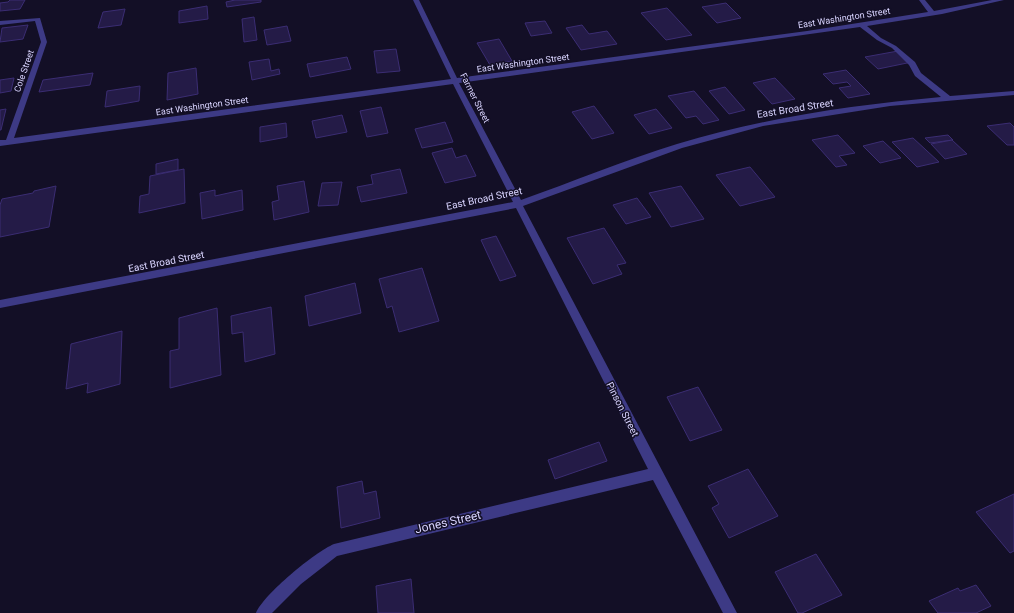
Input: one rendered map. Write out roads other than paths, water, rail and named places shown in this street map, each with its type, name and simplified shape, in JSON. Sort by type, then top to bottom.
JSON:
[{"type":"street","name":"Farmer Street","points":[[416,0],[455,81],[519,204]]},
{"type":"street","points":[[922,0],[932,13]]},
{"type":"street","name":"East Washington Street","points":[[0,143],[861,24],[1001,0]]},
{"type":"street","name":"Cole Street","points":[[0,23],[38,19],[44,42],[9,142]]},
{"type":"street","points":[[861,24],[879,40],[894,47],[912,64],[918,74],[948,99]]},
{"type":"street","name":"East Broad Street","points":[[0,304],[519,204],[679,146],[763,124],[890,104],[1014,93]]},
{"type":"street","name":"Pinson Street","points":[[519,204],[656,473],[730,613]]},
{"type":"street","name":"Jones Street","points":[[263,613],[275,598],[300,574],[334,550],[656,473]]}]
